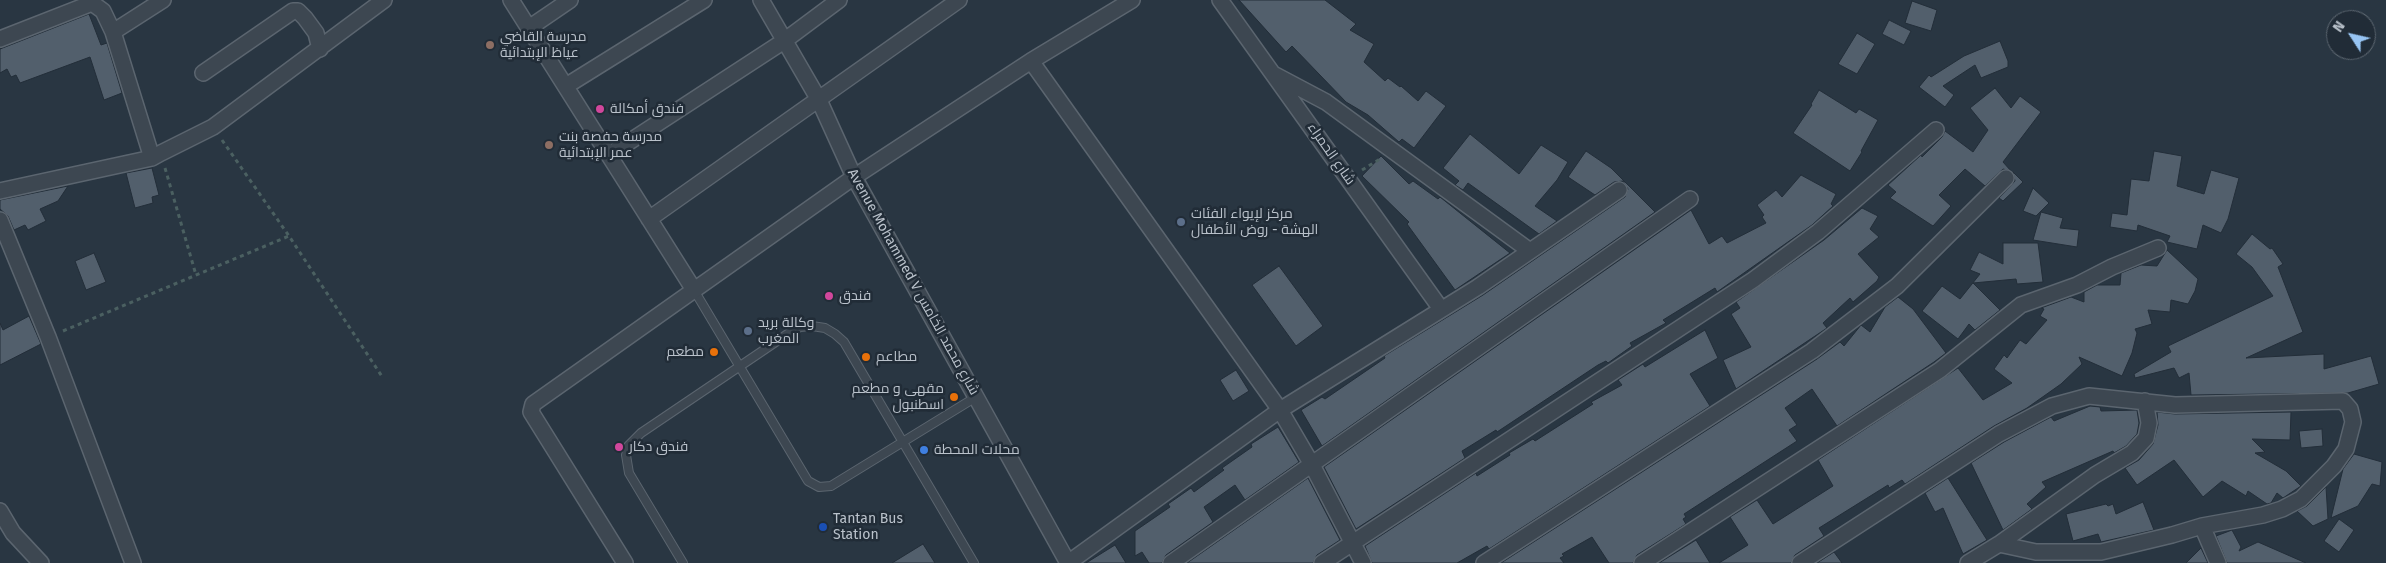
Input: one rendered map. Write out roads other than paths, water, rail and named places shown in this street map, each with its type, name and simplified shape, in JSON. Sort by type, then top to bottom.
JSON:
[{"type":"street","points":[[113,32],[163,0]]},
{"type":"street","points":[[512,0],[694,290]]},
{"type":"street","points":[[529,28],[570,0]]},
{"type":"street","points":[[566,86],[704,0]]},
{"type":"street","name":"Avenue Mohammed V شارع محمد الخامس","points":[[761,0],[819,100],[854,177],[1068,563]]},
{"type":"street","points":[[609,155],[784,41],[839,0]]},
{"type":"street","points":[[649,219],[958,0]]},
{"type":"street","points":[[625,563],[542,431],[531,412],[531,408],[854,177],[1031,62],[1132,0]]},
{"type":"street","name":"شارع الحمراء","points":[[1220,0],[1441,309]]},
{"type":"street","points":[[0,190],[157,156],[213,127],[320,49],[379,2]]},
{"type":"street","points":[[0,39],[92,3],[103,11],[113,32],[157,156]]},
{"type":"street","points":[[203,73],[290,6],[305,18],[316,33],[320,49]]},
{"type":"street","points":[[1031,62],[1280,410],[1311,463],[1363,563]]},
{"type":"street","points":[[1274,74],[1326,102],[1530,252]]},
{"type":"street","points":[[1322,563],[1753,280],[1818,232],[1936,130]]},
{"type":"street","points":[[1484,563],[1812,351],[1896,286],[2006,178]]},
{"type":"street","points":[[1068,563],[1280,410],[1441,309],[1478,288],[1619,190]]},
{"type":"street","points":[[1171,563],[1690,199]]},
{"type":"street","points":[[0,220],[48,337],[133,563]]},
{"type":"street","points":[[1642,563],[1940,370],[2021,305],[2077,285],[2112,267],[2158,248]]},
{"type":"street","points":[[1800,563],[1999,434],[2052,406],[2089,396],[2176,405],[2343,401],[2350,409],[2353,422],[2346,449],[2334,466],[2301,498],[2282,509],[2263,515],[2202,526],[2163,538],[2101,552],[2038,558],[1999,544]]},
{"type":"street","points":[[1968,563],[1999,544],[2095,475],[2132,453],[2146,438],[2150,423],[2145,401]]},
{"type":"street","points":[[0,510],[13,533],[41,563]]},
{"type":"street","points":[[2202,526],[2218,563]]},
{"type":"lane","points":[[694,290],[804,476],[813,485],[819,487],[831,486],[976,398]]},
{"type":"lane","points":[[683,563],[629,473],[626,455],[628,446],[640,432],[740,366],[800,327],[812,326],[825,328],[836,334],[844,342],[974,563]]},
{"type":"place","name":"مدرسة القاضي عياظ الإبتدائية","points":[[490,45]]},
{"type":"place","name":"فندق أمكالة","points":[[600,109]]},
{"type":"place","name":"مدرسة حفصة بنت عمر الإبتدائية","points":[[549,145]]},
{"type":"place","name":"مركز لإيواء الفئات الهشة - روض الأطفال","points":[[1181,222]]},
{"type":"place","name":"فندق","points":[[829,296]]},
{"type":"place","name":"وكالة بريد المغرب","points":[[748,331]]},
{"type":"place","name":"مطعم","points":[[714,352]]},
{"type":"place","name":"مطاعم","points":[[866,357]]},
{"type":"place","name":"مقهى و مطعم اسطنبول","points":[[954,397]]},
{"type":"place","name":"فندق دكار","points":[[619,447]]},
{"type":"place","name":"محلات المحطة","points":[[924,450]]},
{"type":"place","name":"Tantan Bus Station","points":[[823,527]]}]
